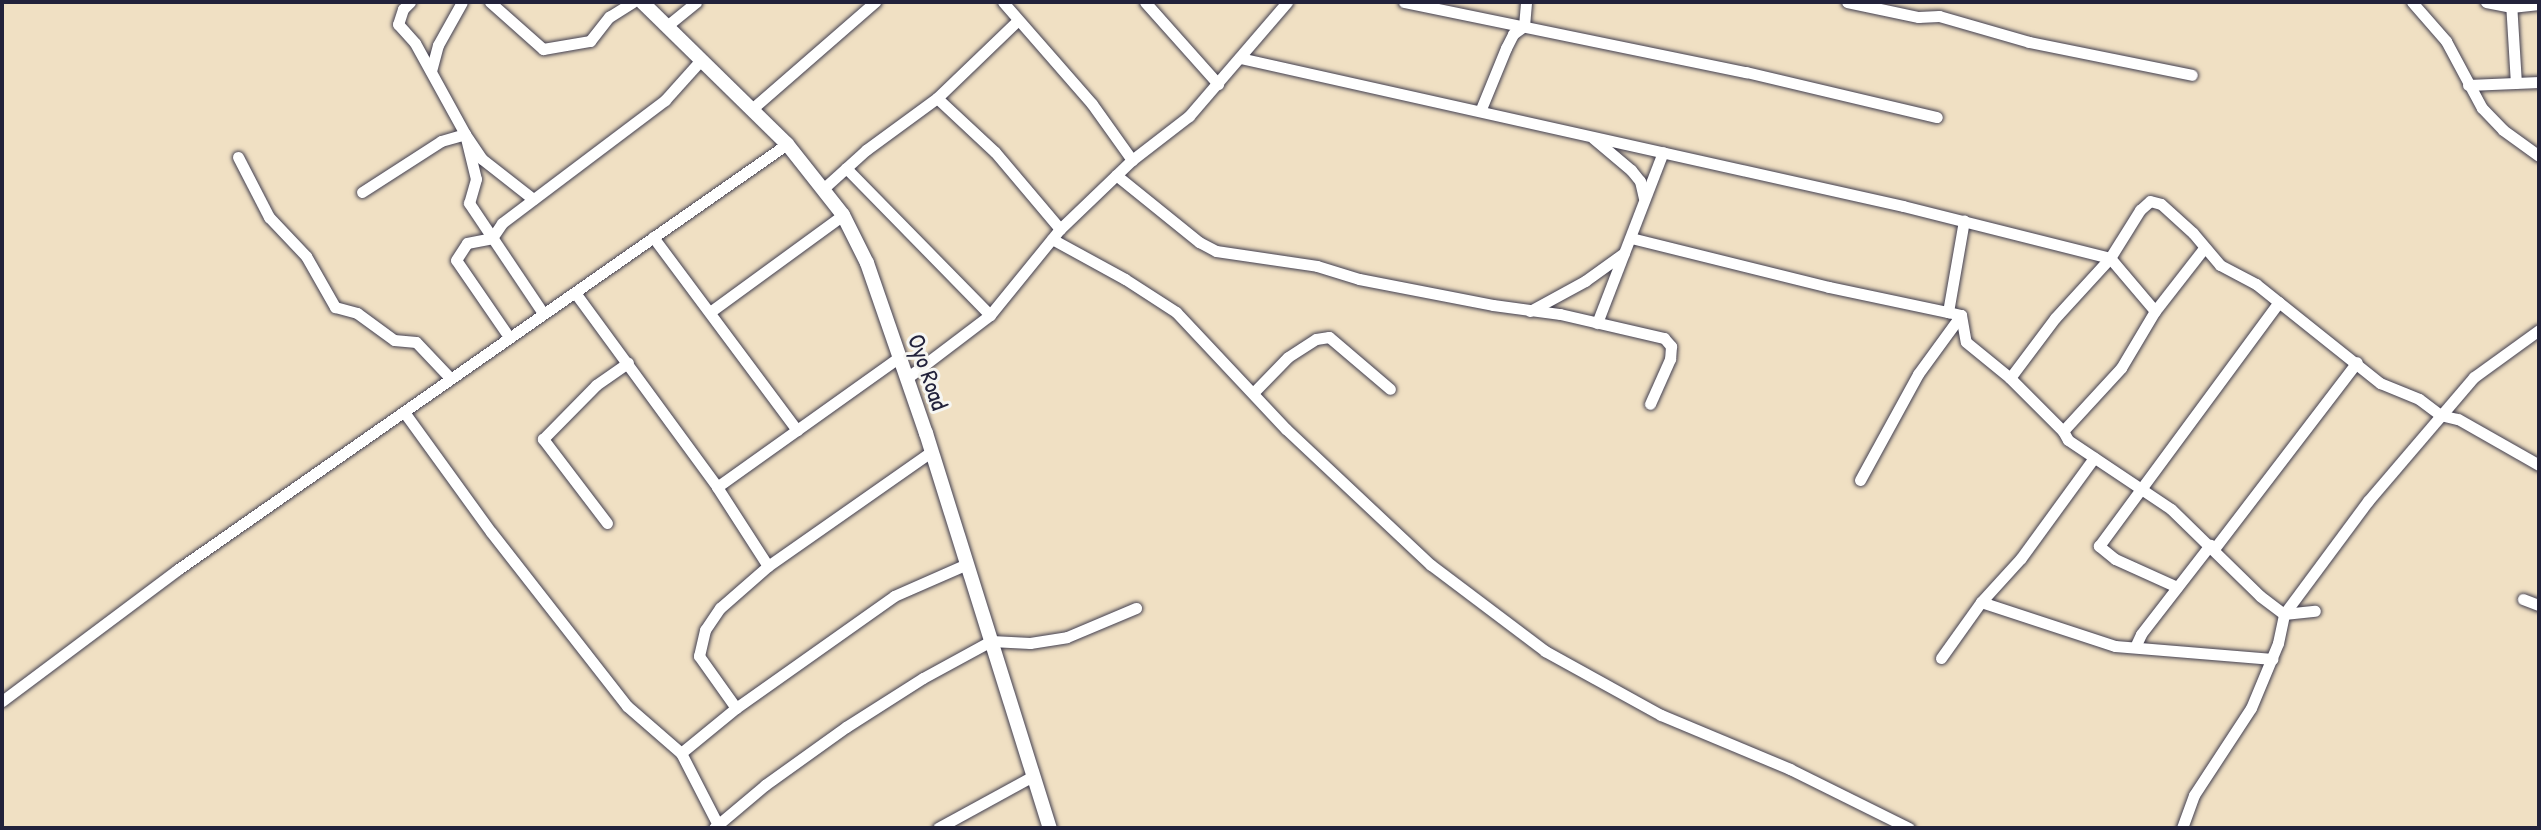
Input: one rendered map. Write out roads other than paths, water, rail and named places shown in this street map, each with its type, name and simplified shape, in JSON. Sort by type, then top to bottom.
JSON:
[{"type":"street","points":[[410,2],[403,9],[398,24],[415,43],[465,134],[482,159],[533,199]]},
{"type":"street","points":[[431,71],[438,45],[462,2]]},
{"type":"street","points":[[490,2],[543,49],[590,41],[609,17],[633,2]]},
{"type":"street","name":"Oyo Road","points":[[642,2],[787,144],[843,215],[867,263],[932,451],[1050,828]]},
{"type":"street","points":[[668,25],[696,2]]},
{"type":"street","points":[[1003,2],[1092,104],[1132,160]]},
{"type":"street","points":[[1145,2],[1218,84]]},
{"type":"street","points":[[907,378],[990,315],[1060,229],[1132,160],[1189,116],[1287,2]]},
{"type":"street","points":[[1404,2],[1856,96],[1937,117]]},
{"type":"street","points":[[1481,109],[1513,34],[1524,26],[1526,2]]},
{"type":"street","points":[[1847,2],[1918,17],[1939,16],[2029,42],[2192,75]]},
{"type":"street","points":[[2412,2],[2446,41],[2482,108],[2503,130],[2539,156]]},
{"type":"street","points":[[2486,2],[2539,4]]},
{"type":"street","points":[[753,108],[873,3]]},
{"type":"street","points":[[2511,4],[2516,83]]},
{"type":"street","points":[[824,188],[937,98],[1018,20]]},
{"type":"street","points":[[1240,58],[1481,109],[1964,220],[2110,258],[2155,311]]},
{"type":"street","points":[[509,337],[456,260],[467,243],[492,238],[502,223],[665,100],[700,61]]},
{"type":"street","points":[[2468,85],[2539,82]]},
{"type":"street","points":[[937,98],[995,152],[1060,229]]},
{"type":"street","points":[[362,192],[441,141],[465,134]]},
{"type":"street","points":[[465,134],[476,179],[469,203],[543,313]]},
{"type":"street","points":[[1589,135],[1631,170],[1640,181],[1644,199]]},
{"type":"street","points":[[2,701],[177,570],[787,144]]},
{"type":"street","points":[[1597,323],[1663,152]]},
{"type":"street","points":[[238,157],[269,217],[306,256],[335,307],[357,313],[394,340],[416,342],[450,378]]},
{"type":"street","points":[[846,168],[990,315]]},
{"type":"street","points":[[1116,175],[1199,242],[1216,251],[1317,266],[1359,279],[1664,338],[1671,346],[1670,359],[1650,404]]},
{"type":"street","points":[[2010,378],[2055,318],[2110,258],[2140,210],[2150,201],[2161,204],[2220,265],[2256,284],[2380,383],[2419,399],[2440,415],[2458,419],[2539,465]]},
{"type":"street","points":[[710,312],[843,215]]},
{"type":"street","points":[[1948,312],[1964,220]]},
{"type":"street","points":[[653,237],[797,430]]},
{"type":"street","points":[[1631,238],[1829,287],[1961,315]]},
{"type":"street","points":[[1052,239],[1125,279],[1176,312],[1322,464],[1431,565],[1545,651],[1661,715],[1790,769],[1909,828]]},
{"type":"street","points":[[2063,431],[2121,368],[2155,311],[2204,248]]},
{"type":"street","points":[[1530,311],[1585,281],[1625,253]]},
{"type":"street","points":[[574,292],[717,487],[768,566]]},
{"type":"street","points":[[2177,587],[2115,559],[2099,546],[2279,302]]},
{"type":"street","points":[[1961,315],[1966,342],[2010,378],[2063,431],[2068,440],[2171,509],[2260,596],[2284,614],[2315,611]]},
{"type":"street","points":[[1860,480],[1918,374],[1961,315]]},
{"type":"street","points":[[2182,828],[2194,795],[2251,708],[2272,659],[2284,614],[2368,501],[2474,377],[2539,330]]},
{"type":"street","points":[[1253,393],[1288,357],[1316,339],[1329,337],[1390,389]]},
{"type":"street","points":[[717,487],[899,357]]},
{"type":"street","points":[[2135,647],[2141,634],[2177,587],[2357,362]]},
{"type":"street","points":[[607,523],[543,439],[596,385],[628,363]]},
{"type":"street","points":[[404,412],[491,532],[627,706],[681,753],[716,826],[765,785],[846,727],[923,678],[991,641],[1030,643],[1067,637],[1136,608]]},
{"type":"street","points":[[736,708],[699,656],[698,650],[720,608],[768,566],[932,451]]},
{"type":"street","points":[[1941,658],[1981,602],[2021,558],[2094,458]]},
{"type":"street","points":[[681,753],[736,708],[894,596],[967,564]]},
{"type":"street","points":[[2523,599],[2539,605]]},
{"type":"street","points":[[1981,602],[2093,641],[2272,659]]},
{"type":"street","points":[[938,828],[1033,776]]}]
